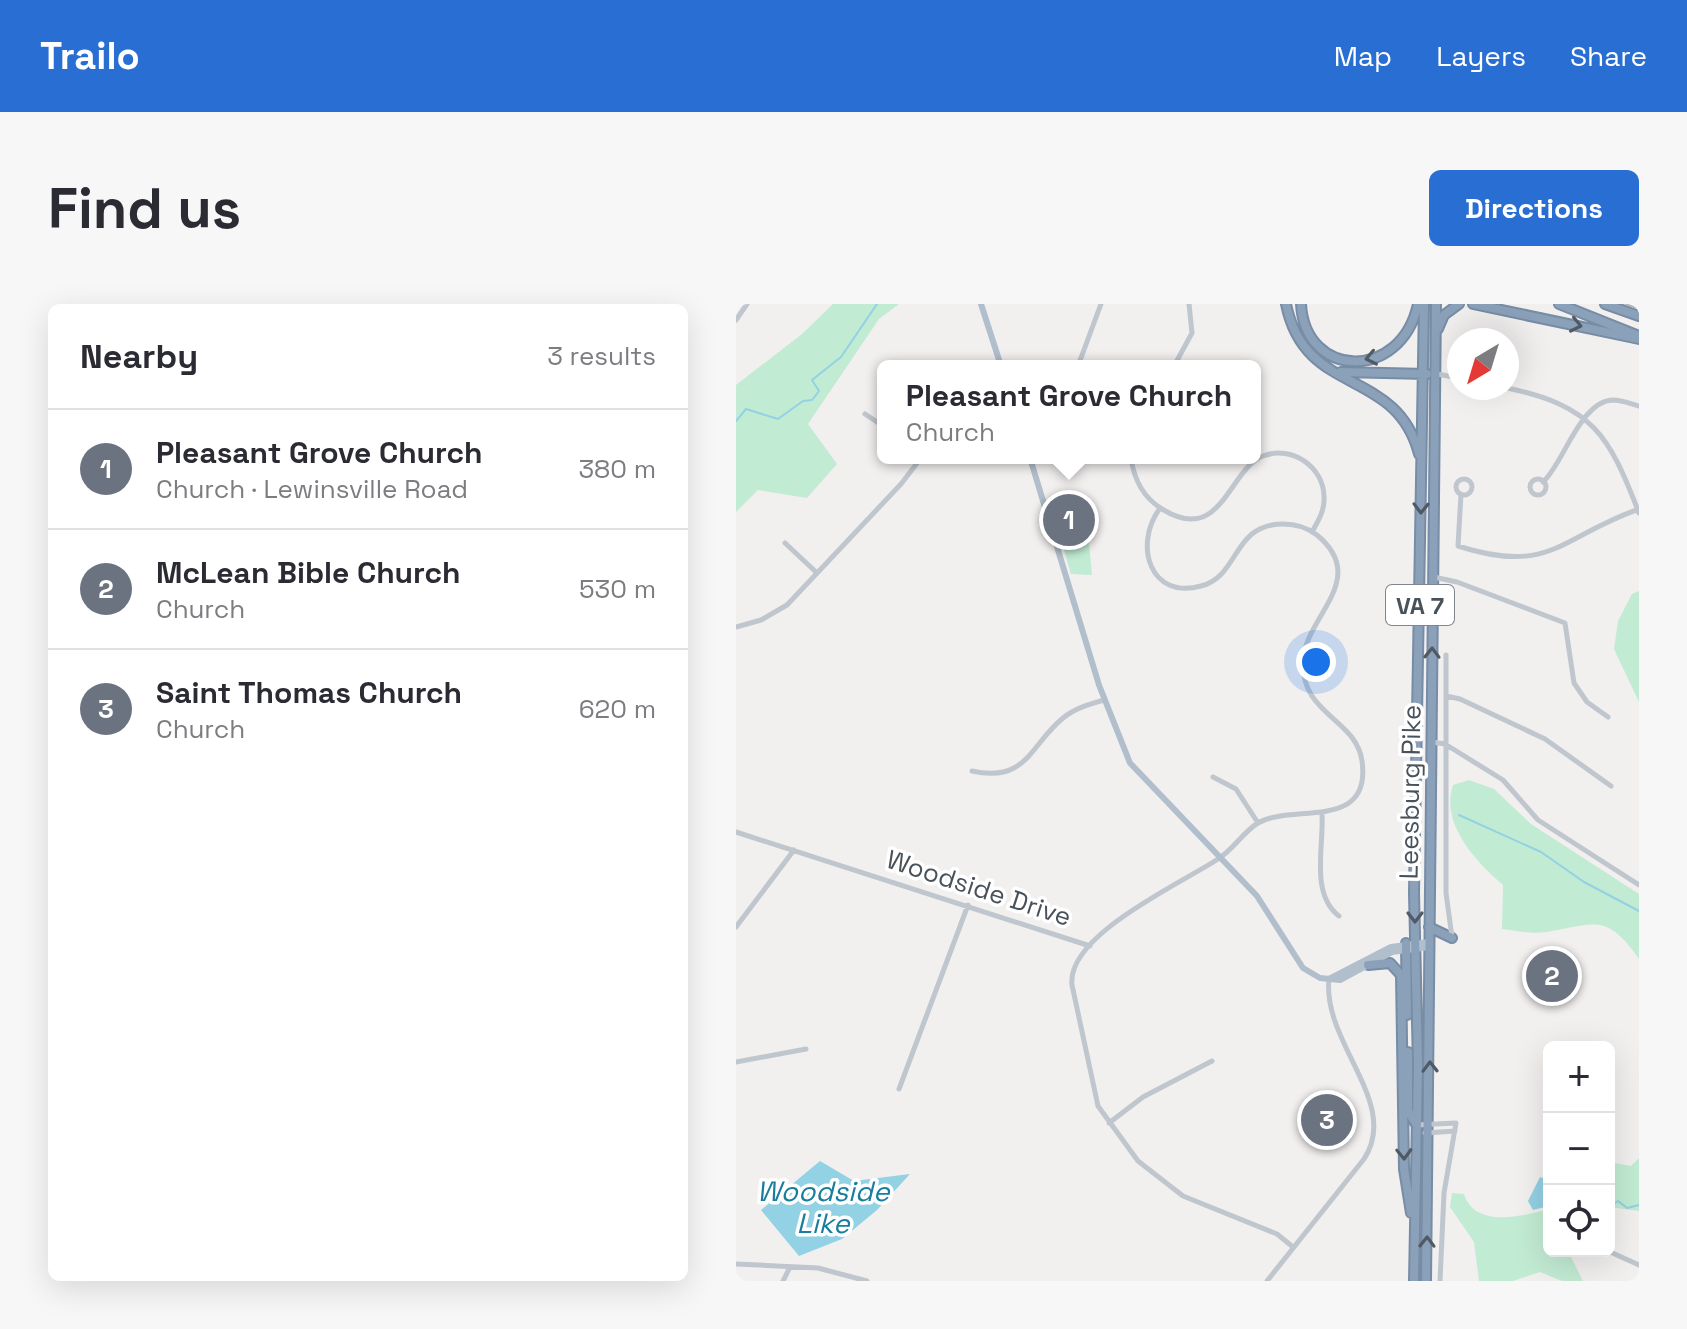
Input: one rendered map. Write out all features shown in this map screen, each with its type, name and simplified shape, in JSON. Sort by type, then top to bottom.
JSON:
[{"type":"highway","points":[[1286,304],[1300,344],[1329,368],[1401,413],[1416,440],[1421,482]]},
{"type":"highway","points":[[1301,304],[1305,325],[1320,346],[1343,359],[1363,361],[1384,356],[1401,343],[1421,304]]},
{"type":"highway","name":"Leesburg Pike","points":[[1414,1281],[1416,1129],[1410,946],[1423,374],[1421,304]]},
{"type":"highway","name":"Leesburg Pike","points":[[1426,1281],[1430,1129],[1429,927],[1436,304]]},
{"type":"highway","points":[[1437,334],[1444,315],[1459,304]]},
{"type":"highway","points":[[1473,304],[1639,337]]},
{"type":"highway","points":[[1559,304],[1639,337]]},
{"type":"highway","points":[[1605,304],[1639,316]]},
{"type":"highway","points":[[1329,368],[1360,375],[1437,374]]},
{"type":"highway","points":[[1429,927],[1452,938]]},
{"type":"highway","points":[[1368,965],[1390,963],[1401,975],[1404,1169],[1414,1246]]},
{"type":"main road","points":[[981,304],[999,360]]},
{"type":"main road","points":[[1032,464],[1104,700],[1122,750],[1136,771],[1257,896],[1299,965],[1313,975],[1340,980],[1410,946]]},
{"type":"main road","points":[[1329,979],[1381,951],[1429,944]]},
{"type":"street","points":[[736,320],[747,304]]},
{"type":"street","points":[[1080,360],[1101,304]]},
{"type":"street","points":[[1177,360],[1192,333],[1189,304]]},
{"type":"street","points":[[1437,374],[1447,376]]},
{"type":"street","points":[[1461,494],[1458,546],[1493,556],[1522,557],[1558,550],[1607,520],[1639,510],[1621,464],[1597,430],[1556,400],[1519,391]]},
{"type":"street","points":[[1543,482],[1558,467],[1564,447],[1585,419],[1606,401],[1639,406]]},
{"type":"street","points":[[865,414],[877,422]]},
{"type":"street","points":[[1261,457],[1269,454],[1291,455],[1311,466],[1322,484],[1324,506],[1312,532]]},
{"type":"street","points":[[736,627],[779,611],[901,484],[916,464]]},
{"type":"street","points":[[1133,464],[1140,486],[1160,508],[1182,516],[1204,515],[1225,502],[1251,464]]},
{"type":"street","points":[[1160,508],[1146,533],[1147,556],[1158,575],[1178,586],[1194,588],[1214,581],[1225,571],[1244,540],[1265,527],[1289,524],[1312,532],[1334,558],[1337,583],[1333,599],[1305,646],[1305,681],[1316,705],[1354,740],[1362,766],[1353,796],[1342,806],[1322,815],[1283,815],[1258,823],[1236,789],[1213,777]]},
{"type":"street","points":[[785,543],[817,573]]},
{"type":"street","points":[[1433,577],[1457,582],[1565,623],[1574,683],[1587,702],[1608,717]]},
{"type":"street","points":[[1446,655],[1446,912],[1452,938]]},
{"type":"street","points":[[1446,696],[1460,699],[1545,739],[1611,786]]},
{"type":"street","points":[[972,771],[997,774],[1018,767],[1068,714],[1104,700]]},
{"type":"street","points":[[1431,742],[1445,744],[1503,780],[1541,822],[1639,885]]},
{"type":"street","points":[[1322,815],[1322,885],[1327,902],[1339,916]]},
{"type":"street","name":"Woodside Drive","points":[[736,832],[1090,946],[1120,919],[1222,857],[1258,823]]},
{"type":"street","points":[[736,927],[794,850]]},
{"type":"street","points":[[899,1089],[968,905]]},
{"type":"street","points":[[1090,946],[1072,969],[1072,979],[1096,1100],[1109,1123],[1138,1161],[1170,1188],[1196,1203],[1277,1234],[1293,1247]]},
{"type":"street","points":[[1267,1281],[1364,1159],[1374,1136],[1372,1106],[1332,1019],[1329,979]]},
{"type":"street","points":[[736,1062],[806,1049]]},
{"type":"street","points":[[1109,1123],[1143,1097],[1212,1061]]},
{"type":"street","points":[[1416,1129],[1455,1127],[1442,1206],[1440,1281]]},
{"type":"street","points":[[1615,1254],[1639,1265]]},
{"type":"street","points":[[736,1264],[832,1270],[867,1281]]},
{"type":"street","points":[[783,1281],[790,1267]]},
{"type":"green space","points":[[833,304],[899,304],[879,319],[808,424],[837,464],[807,498],[758,490],[736,512],[736,385],[802,334]]},
{"type":"green space","points":[[1087,522],[1092,575],[1071,574],[1057,526]]},
{"type":"green space","points":[[1639,591],[1639,702],[1614,649],[1618,621],[1632,594]]},
{"type":"green space","points":[[1469,780],[1494,789],[1531,824],[1639,894],[1639,959],[1617,934],[1598,925],[1540,933],[1502,929],[1503,885],[1472,854],[1456,828],[1452,814],[1450,800],[1453,785]]},
{"type":"green space","points":[[1639,1158],[1639,1211],[1615,1208],[1615,1163],[1631,1166]]},
{"type":"green space","points":[[1452,1193],[1464,1194],[1470,1205],[1489,1216],[1514,1217],[1543,1211],[1543,1257],[1571,1257],[1583,1281],[1562,1281],[1540,1272],[1513,1281],[1479,1281],[1474,1242],[1450,1207]]},
{"type":"water","name":"Woodside Like","points":[[820,1161],[854,1181],[910,1174],[877,1210],[842,1239],[799,1256],[761,1210]]},
{"type":"water","points":[[1540,1177],[1543,1178],[1543,1208],[1533,1210],[1528,1201]]},
{"type":"waterway","points":[[736,421],[746,409],[778,419],[803,401],[812,400],[819,391],[812,380],[841,357],[877,304]]},
{"type":"waterway","points":[[1459,815],[1541,852],[1584,882],[1639,911]]},
{"type":"waterway","points":[[1615,1203],[1618,1201],[1627,1208],[1639,1205]]},
{"type":"railway","points":[[1626,304],[1639,309]]},
{"type":"place","name":"Pleasant Grove Church","points":[[1069,520]]},
{"type":"place","name":"McLean Bible Church","points":[[1552,976]]},
{"type":"place","name":"Saint Thomas Church","points":[[1327,1120]]}]
